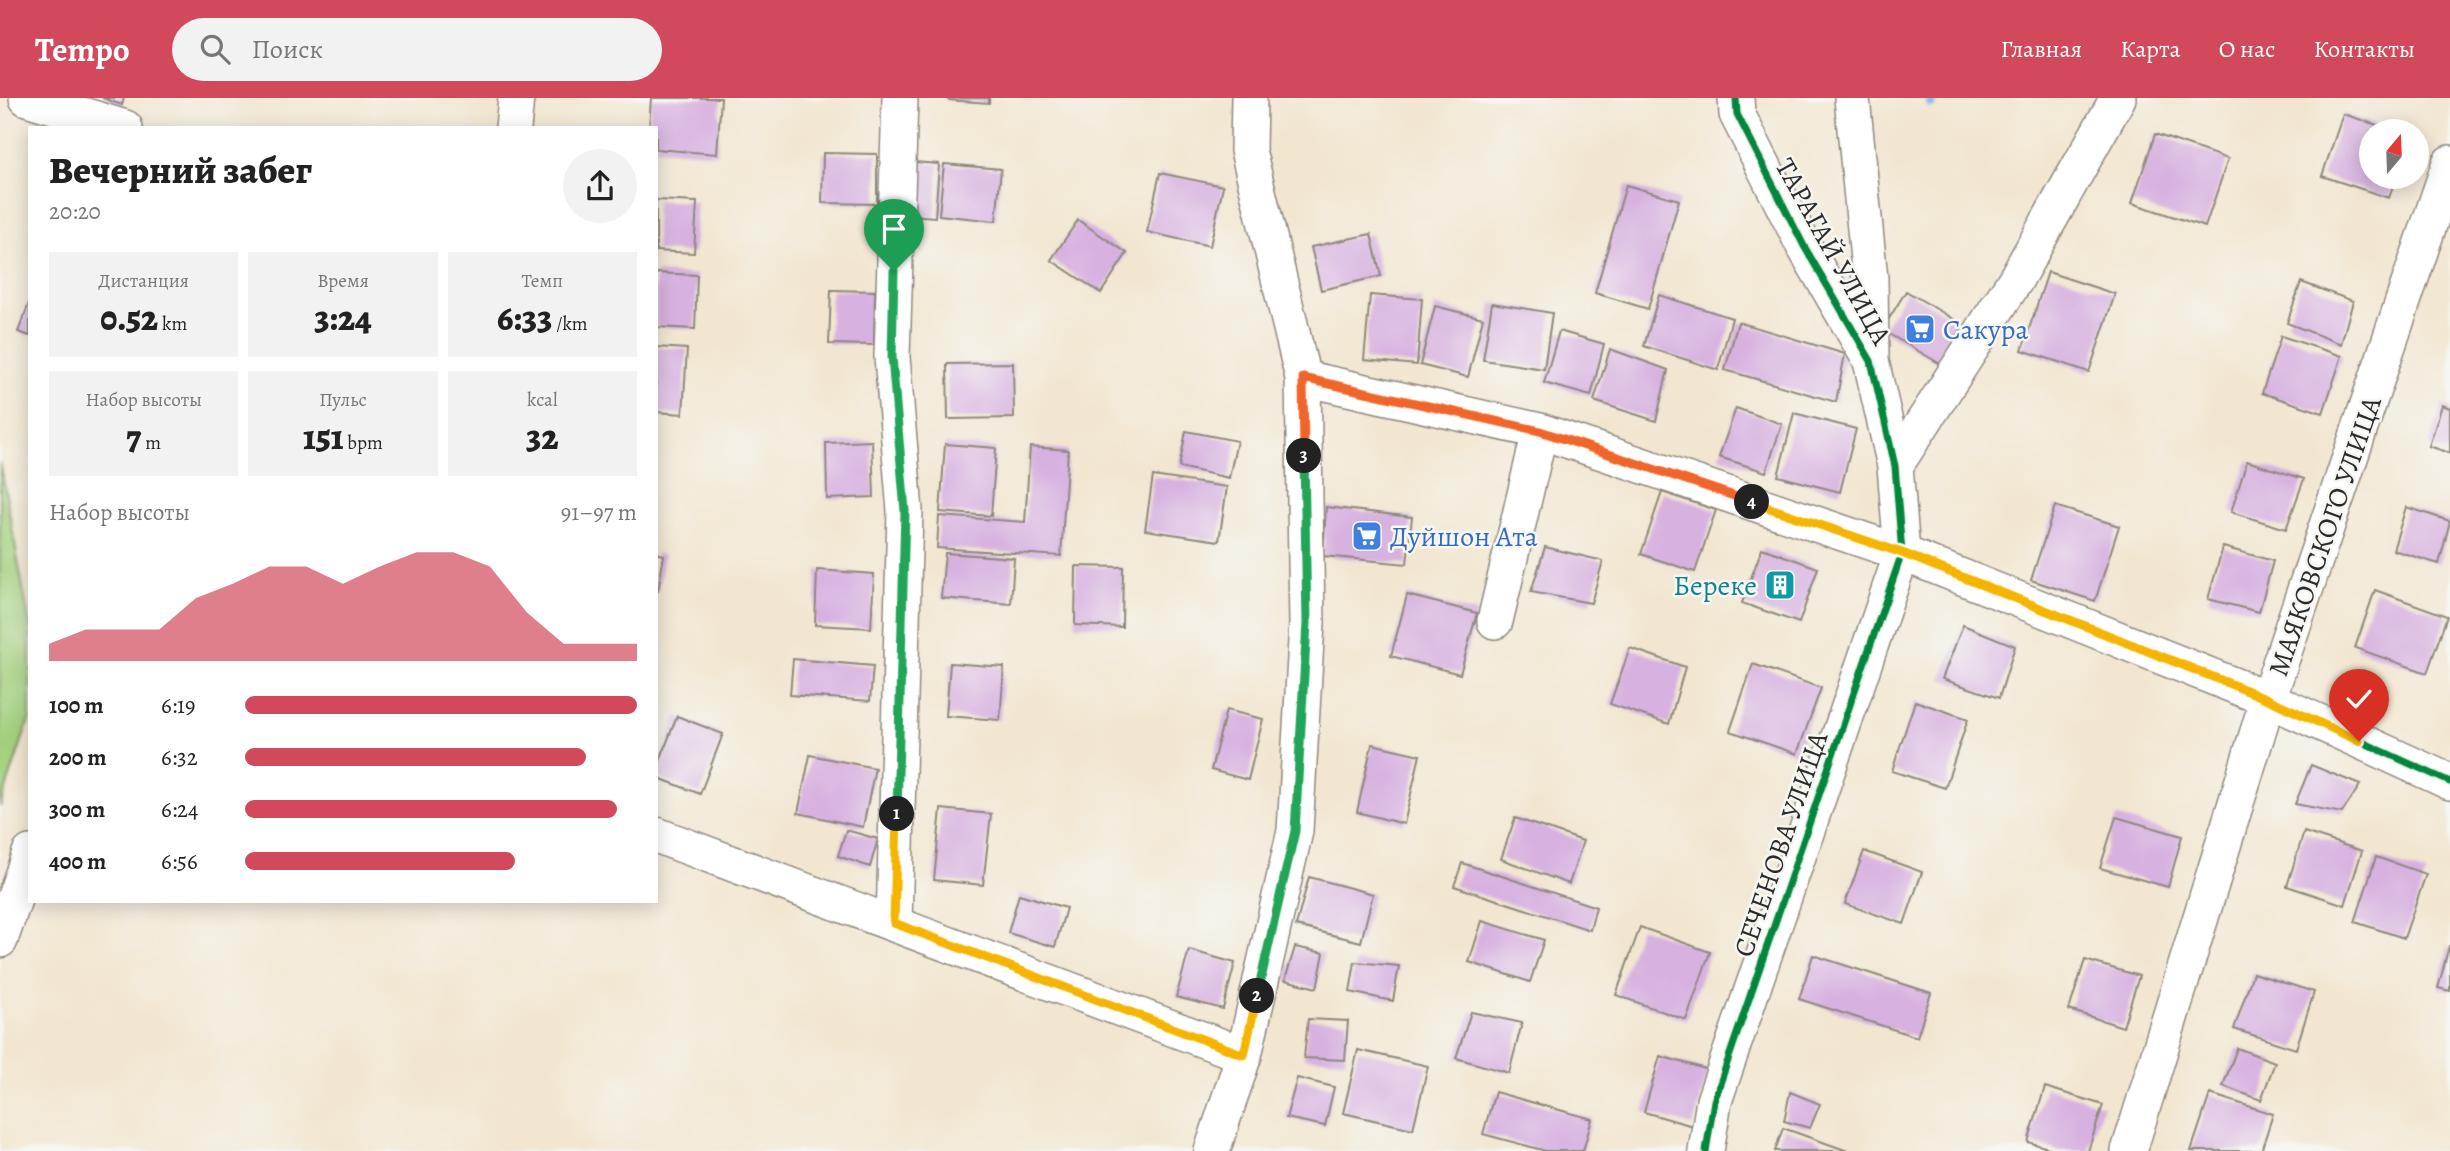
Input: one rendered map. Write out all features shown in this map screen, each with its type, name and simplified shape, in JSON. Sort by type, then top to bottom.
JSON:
[{"type":"street","points":[[27,98],[118,126]]},
{"type":"street","points":[[513,126],[516,98]]},
{"type":"street","points":[[894,923],[905,511],[892,357],[900,98]]},
{"type":"street","points":[[1212,1151],[1244,1055],[1295,831],[1307,623],[1303,378],[1248,150],[1249,98]]},
{"type":"street","name":"ТАРАГАЙ УЛИЦА","points":[[1736,98],[1737,114],[1804,246],[1871,360],[1895,466],[1902,553]]},
{"type":"street","points":[[1852,98],[1870,279],[1871,360]]},
{"type":"street","points":[[1895,466],[2016,279],[2118,98]]},
{"type":"street","name":"МАЯКОВСКОГО УЛИЦА","points":[[2129,1151],[2268,699],[2450,163]]},
{"type":"street","points":[[1303,378],[1540,431],[1902,553],[2268,699],[2450,782]]},
{"type":"street","points":[[1495,621],[1540,431]]},
{"type":"street","name":"СЕЧЕНОВА УЛИЦА","points":[[1706,1151],[1714,1101],[1902,553]]},
{"type":"street","points":[[658,836],[1244,1055]]},
{"type":"street","points":[[0,940],[28,859]]},
{"type":"green space","points":[[0,462],[28,615],[28,723],[0,807]]},
{"type":"building","points":[[102,98],[124,98],[122,105]]},
{"type":"building","points":[[651,98],[721,98],[717,154],[658,149],[658,126],[649,126]]},
{"type":"building","points":[[989,98],[989,103],[948,100]]},
{"type":"building","points":[[2343,114],[2359,119],[2359,188],[2322,176]]},
{"type":"building","points":[[2155,134],[2228,159],[2205,227],[2132,203]]},
{"type":"building","points":[[823,153],[877,154],[877,204],[822,203]]},
{"type":"building","points":[[913,162],[939,164],[935,217],[909,215]]},
{"type":"building","points":[[944,164],[1001,169],[996,221],[939,215]]},
{"type":"building","points":[[1160,173],[1223,186],[1210,246],[1147,232]]},
{"type":"building","points":[[1626,185],[1679,200],[1648,309],[1595,293]]},
{"type":"building","points":[[2362,189],[2392,189],[2389,198]]},
{"type":"building","points":[[658,200],[697,202],[694,253],[658,251]]},
{"type":"building","points":[[1078,220],[1127,253],[1101,293],[1051,260]]},
{"type":"building","points":[[1371,234],[1381,276],[1321,290],[1311,247]]},
{"type":"building","points":[[2048,272],[2115,294],[2089,372],[2022,350]]},
{"type":"building","points":[[658,273],[697,275],[695,329],[658,327]]},
{"type":"building","points":[[2301,282],[2353,301],[2341,344],[2287,323]]},
{"type":"building","points":[[831,290],[875,291],[874,345],[829,344]]},
{"type":"building","points":[[1906,291],[1967,327],[1944,366],[1882,330]]},
{"type":"building","points":[[1370,295],[1422,299],[1417,365],[1364,360]]},
{"type":"building","points":[[1659,295],[1732,318],[1718,370],[1644,346]]},
{"type":"building","points":[[1492,303],[1552,313],[1544,369],[1483,360]]},
{"type":"building","points":[[28,306],[28,335],[18,332]]},
{"type":"building","points":[[1435,306],[1483,318],[1468,377],[1420,365]]},
{"type":"building","points":[[1738,322],[1845,354],[1836,402],[1725,370]]},
{"type":"building","points":[[1559,331],[1604,344],[1591,396],[1544,383]]},
{"type":"building","points":[[2281,336],[2342,356],[2323,413],[2262,393]]},
{"type":"building","points":[[658,347],[687,349],[683,414],[658,412]]},
{"type":"building","points":[[1610,349],[1668,370],[1656,421],[1594,401]]},
{"type":"building","points":[[1013,363],[1014,418],[948,419],[947,364]]},
{"type":"building","points":[[2442,405],[2450,408],[2450,453],[2429,446]]},
{"type":"building","points":[[1736,408],[1782,424],[1766,472],[1719,457]]},
{"type":"building","points":[[1794,413],[1856,429],[1840,492],[1778,476]]},
{"type":"building","points":[[1186,431],[1237,441],[1229,478],[1179,467]]},
{"type":"building","points":[[872,441],[874,497],[827,499],[826,443]]},
{"type":"building","points":[[945,444],[996,448],[991,516],[940,512]]},
{"type":"building","points":[[1030,447],[1068,450],[1061,556],[937,548],[939,516],[1025,522]]},
{"type":"building","points":[[2247,461],[2304,479],[2286,529],[2231,512]]},
{"type":"building","points":[[1153,476],[1227,487],[1219,541],[1145,530]]},
{"type":"building","points":[[1662,492],[1716,510],[1695,572],[1641,554]]},
{"type":"building","points":[[2055,506],[2119,526],[2095,601],[2031,580]]},
{"type":"building","name":"Дуйшон Ата","points":[[1326,507],[1412,517],[1407,564],[1323,556]]},
{"type":"building","points":[[2406,507],[2450,521],[2439,564],[2393,550]]},
{"type":"building","points":[[1545,547],[1603,561],[1591,603],[1531,592]]},
{"type":"building","points":[[2223,547],[2273,561],[2259,612],[2208,599]]},
{"type":"building","name":"Береке","points":[[1762,548],[1818,568],[1799,623],[1742,603]]},
{"type":"building","points":[[945,553],[1014,558],[1011,604],[941,598]]},
{"type":"building","points":[[658,554],[664,555],[658,591]]},
{"type":"building","points":[[1076,566],[1123,567],[1122,627],[1075,625]]},
{"type":"building","points":[[817,570],[874,574],[871,628],[815,625]]},
{"type":"building","points":[[2375,590],[2447,616],[2427,673],[2355,648]]},
{"type":"building","points":[[1407,595],[1477,613],[1460,674],[1391,656]]},
{"type":"building","points":[[1963,625],[2015,646],[1999,698],[1942,679]]},
{"type":"building","points":[[1630,648],[1685,667],[1669,724],[1610,704]]},
{"type":"building","points":[[793,659],[873,666],[870,701],[790,695]]},
{"type":"building","points":[[950,663],[1004,667],[1000,720],[946,716]]},
{"type":"building","points":[[1753,664],[1821,688],[1797,754],[1730,731]]},
{"type":"building","points":[[1915,701],[1968,719],[1945,788],[1892,771]]},
{"type":"building","points":[[1226,710],[1263,719],[1248,780],[1211,770]]},
{"type":"building","points":[[677,716],[723,734],[700,794],[658,778],[658,766]]},
{"type":"building","points":[[1372,744],[1420,755],[1404,824],[1357,812]]},
{"type":"building","points":[[810,755],[875,768],[863,827],[798,813]]},
{"type":"building","points":[[2311,765],[2360,785],[2342,813],[2295,804]]},
{"type":"building","points":[[941,809],[991,814],[983,885],[934,880]]},
{"type":"building","points":[[2116,817],[2182,836],[2168,887],[2100,868]]},
{"type":"building","points":[[1515,818],[1583,841],[1569,884],[1501,859]]},
{"type":"building","points":[[846,830],[878,839],[870,867],[838,856]]},
{"type":"building","points":[[2304,832],[2362,851],[2345,905],[2287,886]]},
{"type":"building","points":[[1864,851],[1922,872],[1904,924],[1845,904]]},
{"type":"building","points":[[2376,857],[2426,874],[2404,938],[2355,922]]},
{"type":"building","points":[[1462,863],[1596,907],[1590,930],[1454,886]]},
{"type":"building","points":[[1309,877],[1373,894],[1361,942],[1296,926]]},
{"type":"building","points":[[1019,894],[1066,908],[1055,947],[1008,933]]},
{"type":"building","points":[[1482,921],[1544,940],[1530,982],[1469,962]]},
{"type":"building","points":[[1640,927],[1710,952],[1686,1020],[1616,995]]},
{"type":"building","points":[[2450,946],[2450,991],[2438,988]]},
{"type":"building","points":[[1295,947],[1324,953],[1317,988],[1285,980]]},
{"type":"building","points":[[1189,950],[1235,963],[1223,1009],[1176,997]]},
{"type":"building","points":[[1813,955],[1931,993],[1917,1037],[1799,999]]},
{"type":"building","points":[[2085,960],[2139,976],[2123,1027],[2069,1010]]},
{"type":"building","points":[[1355,962],[1399,966],[1393,1001],[1350,992]]},
{"type":"building","points":[[2253,973],[2314,992],[2296,1049],[2234,1029]]},
{"type":"building","points":[[1471,1012],[1522,1023],[1509,1073],[1456,1058]]},
{"type":"building","points":[[1308,1019],[1348,1021],[1345,1060],[1304,1058]]},
{"type":"building","points":[[2237,1048],[2275,1062],[2261,1100],[2223,1086]]},
{"type":"building","points":[[1358,1050],[1428,1066],[1413,1129],[1343,1113]]},
{"type":"building","points":[[1660,1056],[1709,1070],[1693,1126],[1644,1112]]},
{"type":"building","points":[[1297,1078],[1334,1087],[1325,1126],[1286,1118]]},
{"type":"building","points":[[2045,1087],[2103,1105],[2088,1151],[2059,1151],[2028,1142]]},
{"type":"building","points":[[1495,1092],[1592,1119],[1583,1151],[1546,1151],[1483,1134]]},
{"type":"building","points":[[1790,1092],[1820,1104],[1810,1128],[1784,1121]]},
{"type":"building","points":[[2210,1094],[2273,1114],[2261,1151],[2191,1151]]},
{"type":"building","points":[[1783,1128],[1848,1151],[1775,1151]]},
{"type":"waterway","points":[[1930,98],[1931,103]]},
{"type":"cycle path","points":[[1706,1151],[1714,1101],[1902,553],[1895,466],[1871,361],[1804,246],[1737,114],[1736,98]]},
{"type":"cycle path","points":[[1303,378],[1540,431],[1902,553],[2268,699],[2450,782]]},
{"type":"place","name":"Сакура","points":[[1920,329]]},
{"type":"place","name":"Дуйшон Ата","points":[[1367,536]]},
{"type":"place","name":"Береке","points":[[1780,585]]},
{"type":"route","points":[[894,271],[892,357],[905,511],[894,923],[1244,1055],[1295,831],[1307,623],[1303,378],[1540,431],[1902,553],[2268,699],[2359,741]]}]
